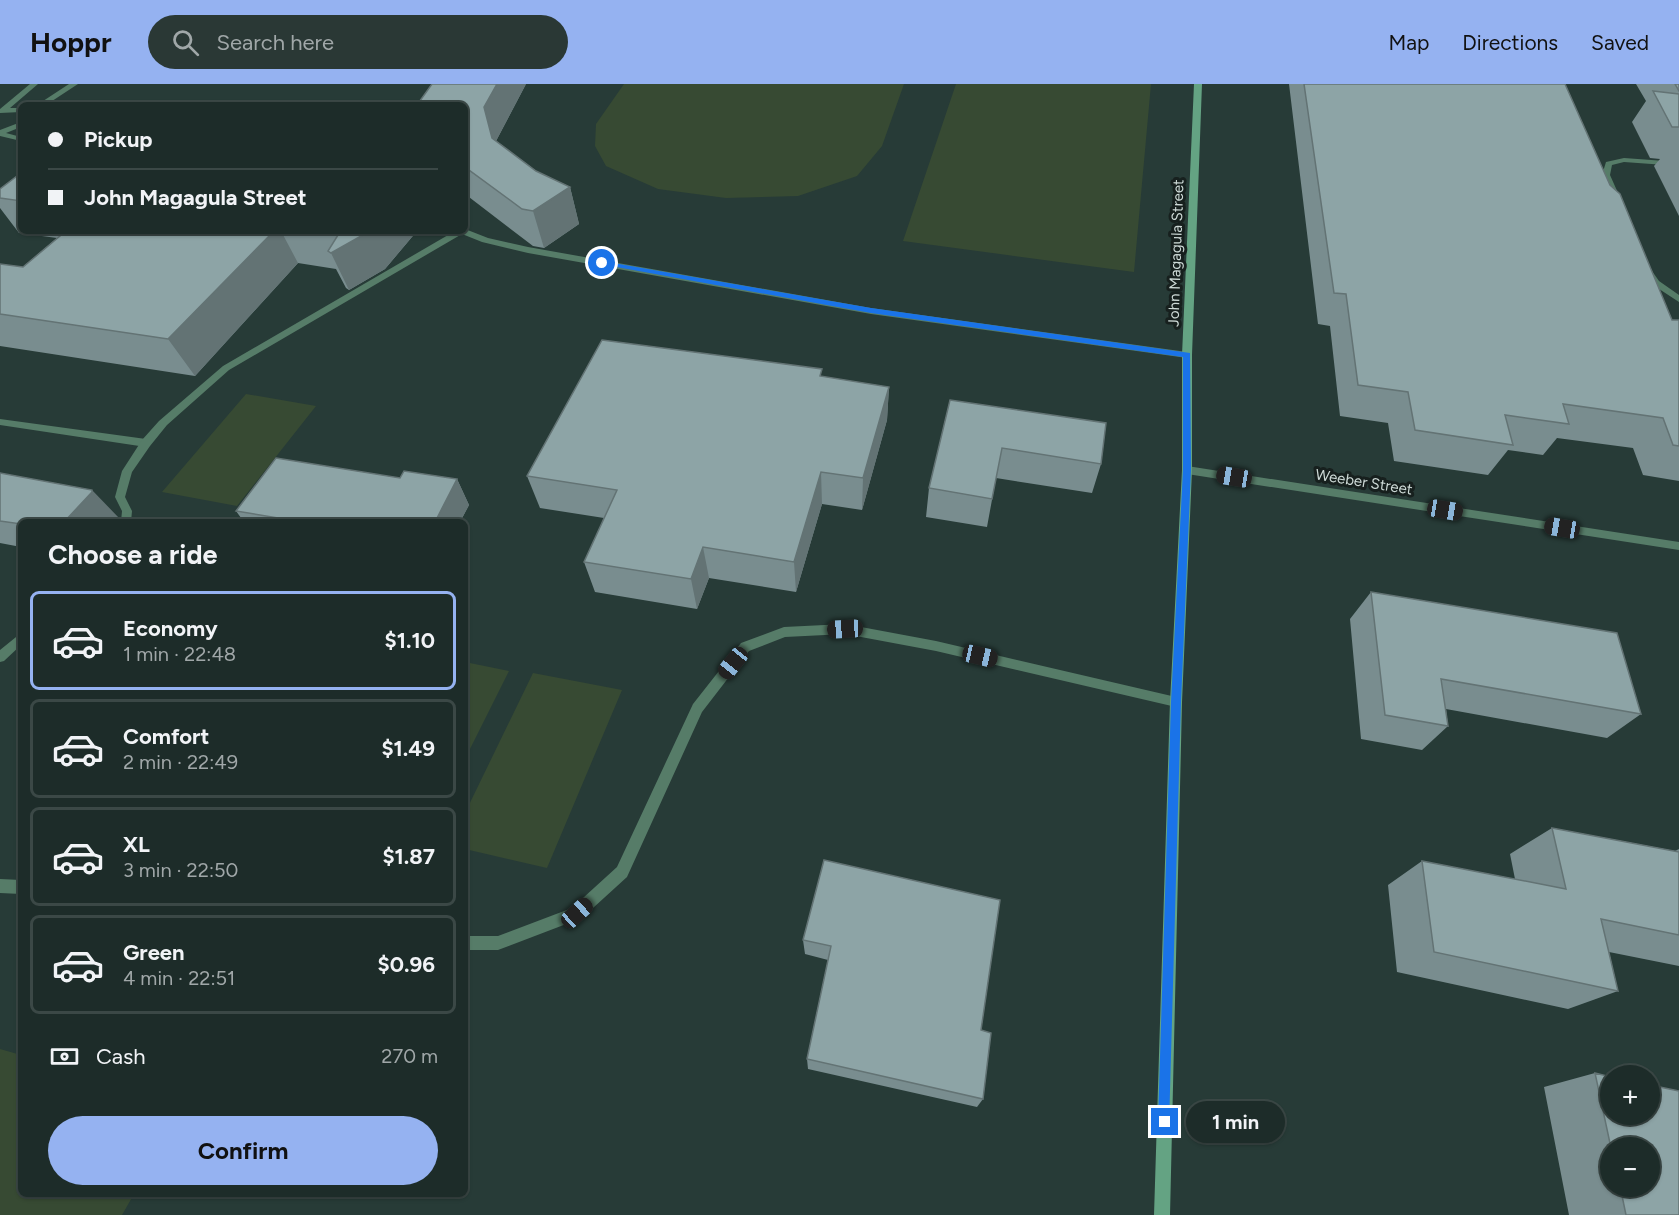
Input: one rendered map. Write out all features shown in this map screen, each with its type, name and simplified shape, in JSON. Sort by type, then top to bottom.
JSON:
[{"type":"street","points":[[2,110],[34,84]]},
{"type":"street","points":[[46,102],[74,84]]},
{"type":"street","name":"John Magagula Street","points":[[1162,1215],[1176,702],[1187,470],[1187,355],[1198,84]]},
{"type":"street","points":[[2,110],[18,110]]},
{"type":"street","points":[[0,133],[18,125]]},
{"type":"street","points":[[0,133],[18,138]]},
{"type":"street","points":[[1623,216],[1606,175],[1609,164],[1624,160],[1679,164]]},
{"type":"street","points":[[468,233],[485,240],[528,250],[871,311],[1187,355]]},
{"type":"street","points":[[126,519],[127,511],[120,497],[127,471],[163,423],[226,368],[457,234]]},
{"type":"street","points":[[1644,267],[1656,283],[1679,299]]},
{"type":"street","points":[[0,423],[146,443]]},
{"type":"street","name":"Weeber Street","points":[[1187,470],[1679,546]]},
{"type":"street","points":[[468,943],[498,943],[577,913],[622,872],[697,708],[745,647],[784,632],[845,629],[936,646],[1176,702]]},
{"type":"street","points":[[0,657],[18,641]]},
{"type":"street","points":[[0,886],[18,887]]},
{"type":"green space","points":[[624,84],[904,84],[882,146],[857,176],[798,196],[726,198],[658,189],[606,166],[595,146],[596,124]]},
{"type":"green space","points":[[956,84],[1151,84],[1134,272],[903,241]]},
{"type":"green space","points":[[246,394],[316,406],[237,506],[162,492]]},
{"type":"green space","points":[[468,663],[509,671],[468,753]]},
{"type":"green space","points":[[533,673],[622,690],[547,868],[468,850],[468,807]]},
{"type":"green space","points":[[0,1049],[18,1054],[18,1197],[132,1197],[122,1215],[0,1215]]},
{"type":"building","points":[[432,84],[497,84],[484,107],[492,138],[536,171],[570,187],[533,211],[522,209],[468,169],[468,102],[419,102]]},
{"type":"building","points":[[1304,84],[1565,84],[1610,185],[1620,194],[1672,320],[1679,320],[1679,446],[1673,445],[1663,418],[1563,404],[1569,424],[1505,415],[1513,445],[1415,430],[1408,392],[1358,385],[1346,294],[1334,293]]},
{"type":"building","points":[[1653,91],[1679,94],[1679,127],[1672,127]]},
{"type":"building","points":[[18,175],[18,201],[0,198],[0,189]]},
{"type":"building","points":[[62,234],[271,234],[168,339],[0,314],[0,264],[23,267]]},
{"type":"building","points":[[332,234],[365,234],[331,253],[328,251],[338,235]]},
{"type":"building","points":[[602,340],[822,369],[820,376],[889,387],[863,478],[821,472],[794,562],[703,547],[691,579],[584,562],[617,490],[527,476]]},
{"type":"building","points":[[950,400],[1106,423],[1101,464],[1002,448],[992,499],[929,488]]},
{"type":"building","points":[[276,458],[400,478],[404,471],[457,479],[437,519],[284,519],[236,511]]},
{"type":"building","points":[[0,473],[92,490],[67,519],[18,519],[18,524],[0,521]]},
{"type":"building","points":[[1371,592],[1617,633],[1641,714],[1441,679],[1448,726],[1385,715]]},
{"type":"building","points":[[1552,828],[1679,852],[1679,935],[1601,919],[1618,991],[1434,952],[1422,861],[1566,889]]},
{"type":"building","points":[[824,860],[1000,900],[981,1030],[991,1033],[983,1099],[807,1059],[831,946],[803,940]]},
{"type":"building","points":[[1595,1073],[1600,1074],[1600,1096]]},
{"type":"building","points":[[1660,1087],[1679,1091],[1679,1215],[1626,1215],[1622,1197],[1660,1197],[1660,1137],[1609,1137],[1606,1125],[1660,1125]]},
{"type":"route","points":[[602,263],[871,311],[1187,355],[1187,470],[1176,702],[1165,1122]]}]
